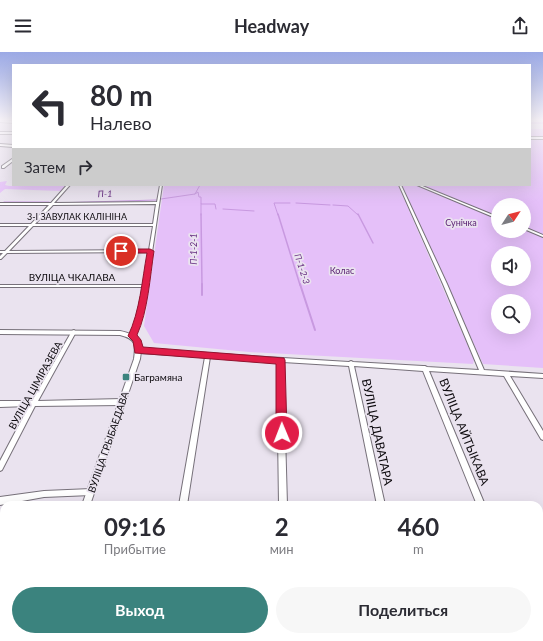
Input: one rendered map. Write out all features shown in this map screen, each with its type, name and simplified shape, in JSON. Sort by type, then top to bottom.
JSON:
[{"type":"street","points":[[3,167],[12,161]]},
{"type":"street","points":[[0,258],[68,186]]},
{"type":"street","points":[[132,336],[136,328],[145,286],[161,186]]},
{"type":"street","points":[[400,186],[445,284],[482,371]]},
{"type":"street","points":[[420,186],[491,215]]},
{"type":"street","points":[[0,204],[158,204]]},
{"type":"street","name":"3-І ЗАВУЛАК КАЛІНІНА","points":[[0,225],[154,224]]},
{"type":"street","points":[[531,231],[543,236]]},
{"type":"street","points":[[0,252],[150,251]]},
{"type":"street","name":"ВУЛІЦА ЧКАЛАВА","points":[[0,286],[145,286]]},
{"type":"street","points":[[0,332],[120,333],[132,336],[139,345],[138,351],[482,371],[543,376]]},
{"type":"street","name":"ВУЛІЦА ЦІМІРАЗЕВА","points":[[0,468],[34,403],[74,332]]},
{"type":"street","name":"ВУЛІЦА ГРЫБАЕДАВА","points":[[88,501],[138,351]]},
{"type":"street","points":[[184,501],[208,355]]},
{"type":"street","points":[[280,360],[283,501]]},
{"type":"street","name":"ВУЛІЦА ДАВАТАРА","points":[[350,363],[380,501]]},
{"type":"street","name":"ВУЛІЦА АЙТЫКАВА","points":[[425,368],[479,501]]},
{"type":"street","points":[[506,374],[543,437]]},
{"type":"street","points":[[0,404],[122,402]]},
{"type":"street","points":[[0,501],[44,494],[91,492]]},
{"type":"street","points":[[213,641],[306,641]]},
{"type":"green space","name":"Сунічка","points":[[531,146],[543,146],[543,368],[483,364],[402,186],[531,186]]},
{"type":"green space","points":[[7,181],[5,185],[9,186],[65,186],[61,191],[5,189],[0,193],[0,182]]},
{"type":"green space","name":"Колас","points":[[164,186],[398,186],[474,360],[473,364],[249,352],[154,343],[144,326]]},
{"type":"waterway","name":"П-1","points":[[195,194],[199,186]]},
{"type":"waterway","points":[[195,194],[198,192],[199,197],[201,197],[201,204]]},
{"type":"waterway","name":"П-1","points":[[161,199],[195,194]]},
{"type":"waterway","name":"П-1","points":[[55,203],[156,200]]},
{"type":"waterway","name":"П-1","points":[[4,202],[49,202]]},
{"type":"waterway","points":[[278,215],[274,203],[290,203]]},
{"type":"waterway","points":[[296,203],[330,205]]},
{"type":"waterway","points":[[201,204],[215,204],[216,209]]},
{"type":"waterway","name":"П-1-2-1","points":[[201,204],[201,214]]},
{"type":"waterway","points":[[333,205],[348,206],[358,215]]},
{"type":"waterway","points":[[223,209],[254,211]]},
{"type":"waterway","name":"П-1-2-1","points":[[201,214],[202,285]]},
{"type":"waterway","name":"П-1-2-3","points":[[278,214],[300,285]]},
{"type":"waterway","points":[[358,214],[373,243]]},
{"type":"waterway","name":"П-1-2-3","points":[[300,284],[315,330]]},
{"type":"waterway","name":"П-1-2-1","points":[[202,285],[202,295]]},
{"type":"place","name":"Баграмяна","points":[[126,377]]},
{"type":"route","points":[[121,251],[150,251],[145,286],[136,328],[132,336],[139,345],[138,351],[280,360],[282,433]]}]
